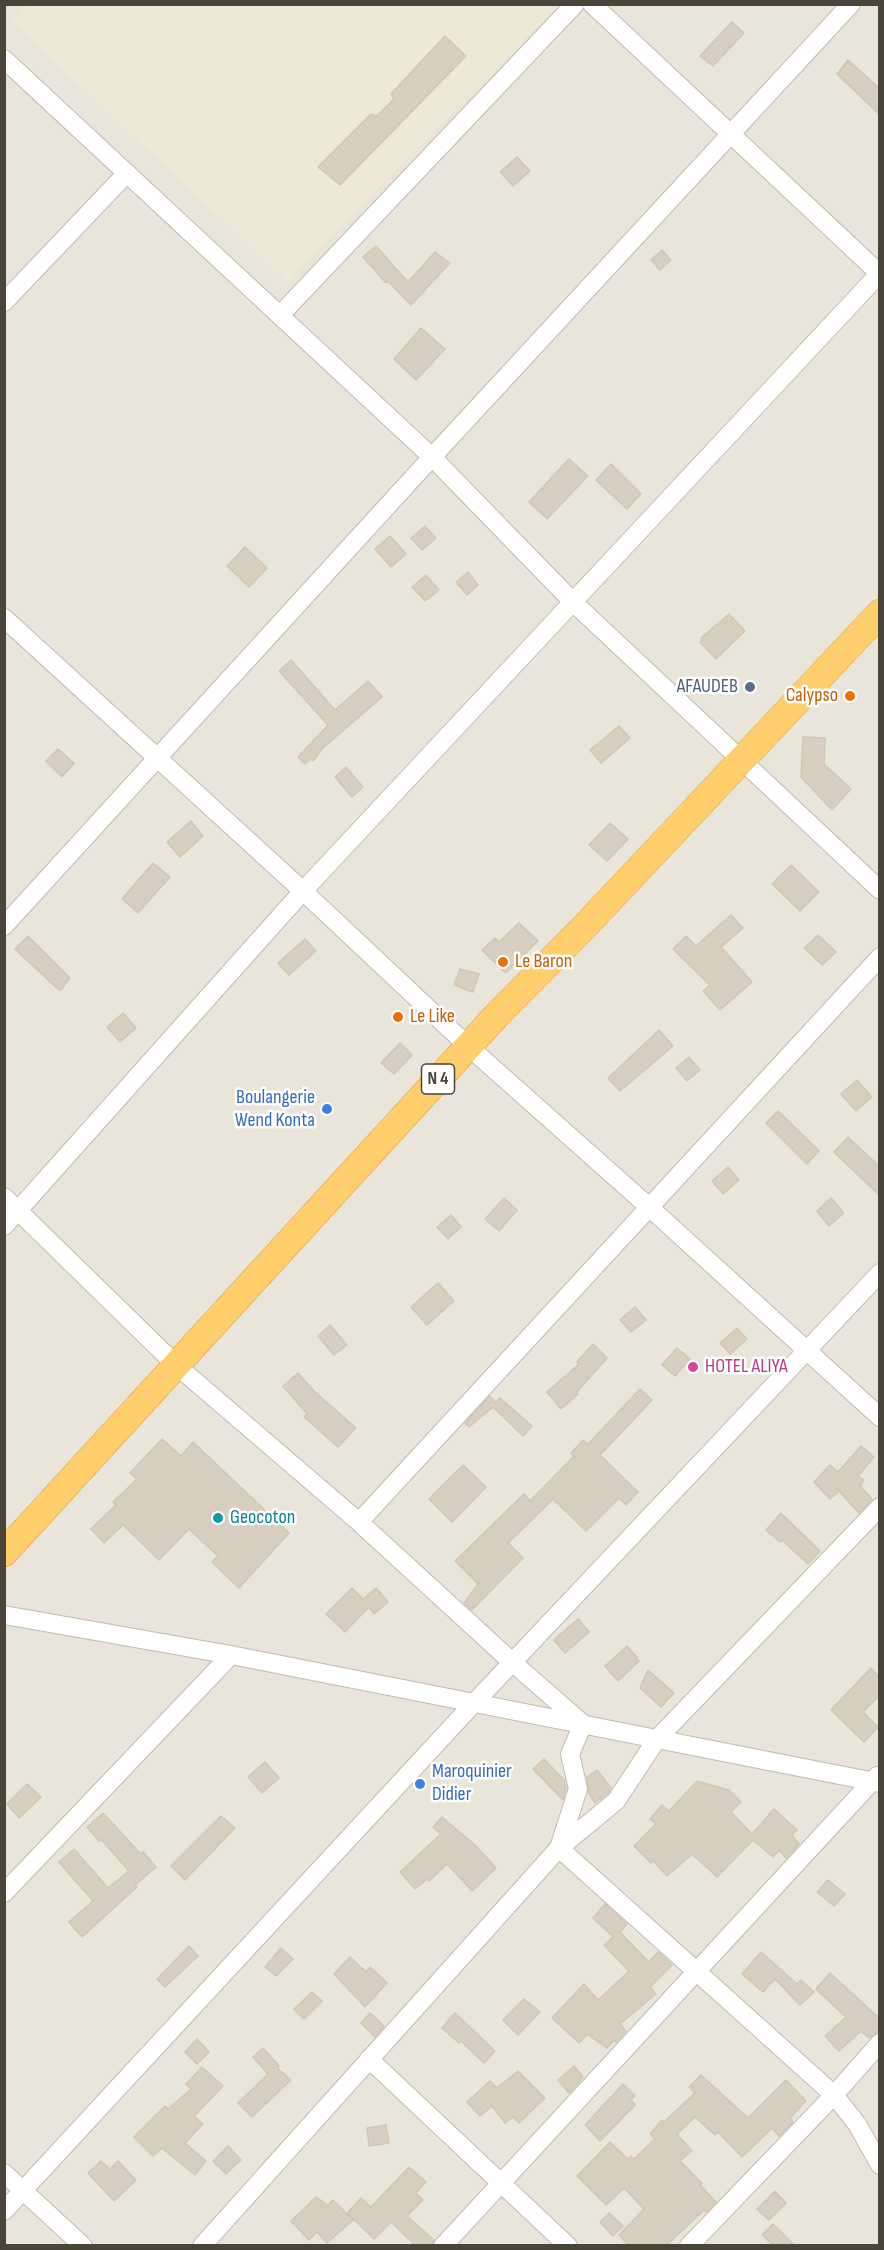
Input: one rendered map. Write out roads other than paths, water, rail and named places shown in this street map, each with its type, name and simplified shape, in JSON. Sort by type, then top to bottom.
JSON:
[{"type":"highway","name":"N 4","points":[[4,1553],[468,1046],[879,613]]},
{"type":"street","points":[[280,315],[575,4]]},
{"type":"street","points":[[4,1226],[303,891],[879,274],[592,4]]},
{"type":"street","points":[[4,926],[432,457],[851,4]]},
{"type":"street","points":[[4,59],[432,457],[574,603],[879,890]]},
{"type":"street","points":[[4,302],[127,173]]},
{"type":"street","points":[[4,618],[303,891],[468,1046],[648,1206],[879,1417]]},
{"type":"street","points":[[359,1522],[879,957]]},
{"type":"street","points":[[4,1197],[176,1365],[359,1522],[583,1724]]},
{"type":"street","points":[[4,2211],[512,1662],[879,1273]]},
{"type":"street","points":[[202,2246],[559,1848],[616,1801],[657,1739],[879,1507]]},
{"type":"street","points":[[4,1614],[231,1655],[473,1704],[877,1779]]},
{"type":"street","points":[[4,1893],[231,1655]]},
{"type":"street","points":[[559,1848],[578,1789],[570,1754],[583,1724]]},
{"type":"street","points":[[443,2246],[877,1779]]},
{"type":"street","points":[[559,1848],[834,2095],[857,2124],[879,2165]]},
{"type":"street","points":[[689,2246],[834,2095],[879,2043]]},
{"type":"street","points":[[369,2059],[568,2246]]},
{"type":"street","points":[[4,2173],[83,2246]]},
{"type":"place","name":"AFAUDEB","points":[[750,687]]},
{"type":"place","name":"Calypso","points":[[850,696]]},
{"type":"place","name":"Le Baron","points":[[503,962]]},
{"type":"place","name":"Le Like","points":[[398,1017]]},
{"type":"place","name":"Boulangerie Wend Konta","points":[[327,1109]]},
{"type":"place","name":"HOTEL ALIYA","points":[[693,1367]]},
{"type":"place","name":"Geocoton","points":[[218,1518]]},
{"type":"place","name":"Maroquinier Didier","points":[[420,1784]]}]
